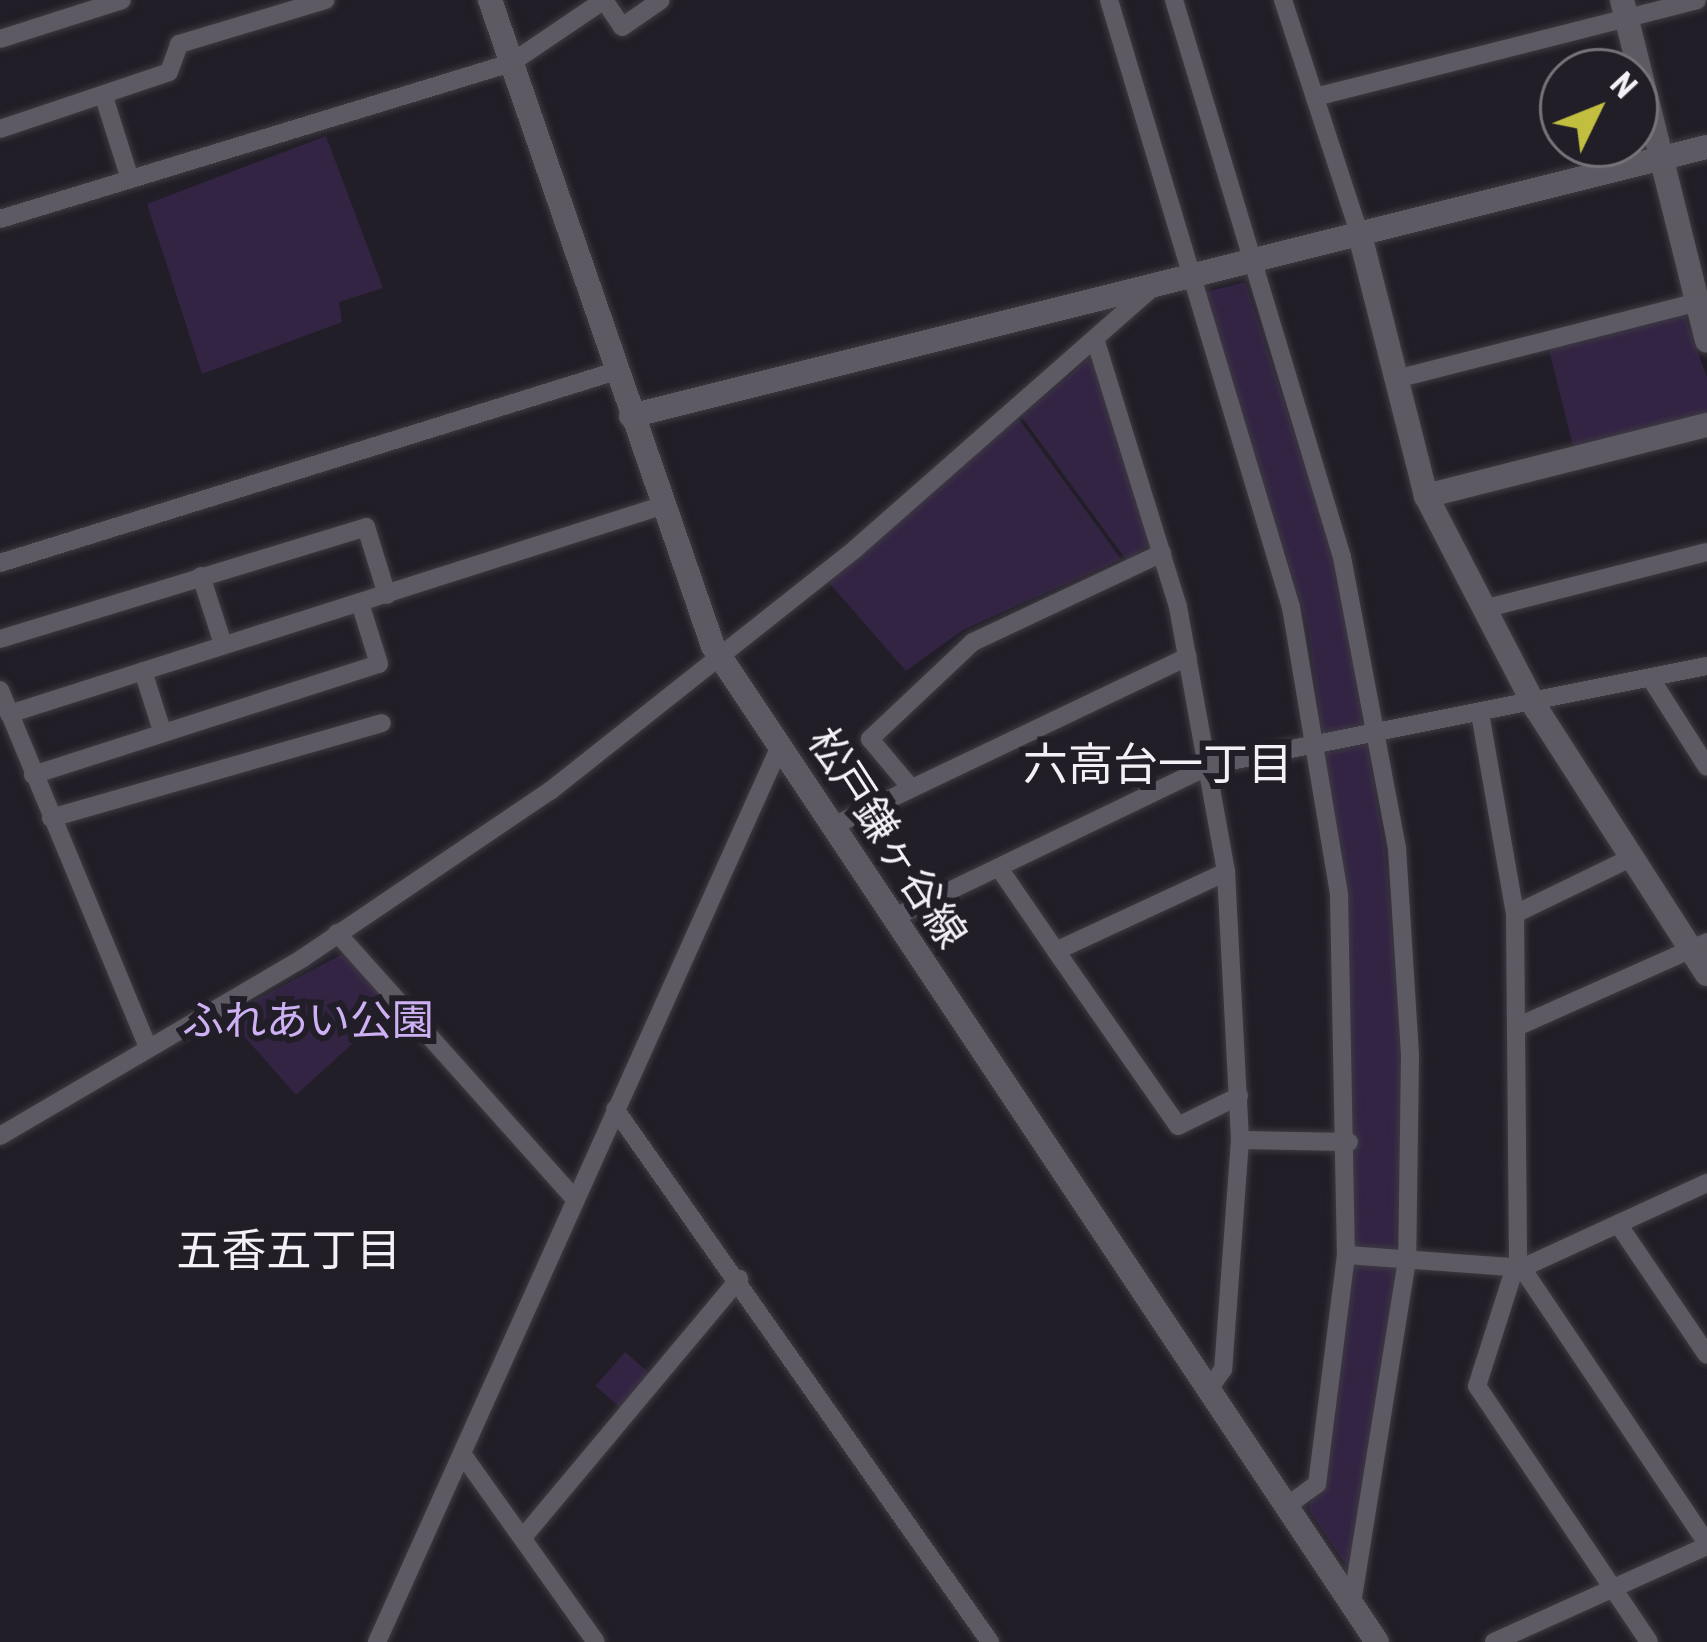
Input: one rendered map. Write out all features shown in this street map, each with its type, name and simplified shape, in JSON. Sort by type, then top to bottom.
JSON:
[{"type":"street","points":[[0,39],[122,0]]},
{"type":"street","points":[[0,129],[169,72],[179,44],[326,0]]},
{"type":"street","name":"松戸鎌ヶ谷線","points":[[490,0],[661,506],[720,656],[1377,1642]]},
{"type":"street","points":[[0,219],[511,63],[604,0],[622,27],[661,0]]},
{"type":"street","points":[[1109,0],[1278,555],[1319,748],[1344,964],[1346,1255],[1317,1484],[1288,1506]]},
{"type":"street","points":[[1174,0],[1342,557],[1380,737],[1408,975],[1407,1259],[1352,1605]]},
{"type":"street","points":[[1283,0],[1360,235],[1426,496],[1536,708],[1629,859],[1699,946],[1707,974]]},
{"type":"street","points":[[1315,97],[1624,9],[1697,0]]},
{"type":"street","points":[[1624,9],[1702,301],[1707,341]]},
{"type":"street","points":[[104,97],[130,179]]},
{"type":"street","points":[[631,416],[1707,147]]},
{"type":"street","points":[[0,1136],[337,933],[550,791],[1096,343],[1154,285]]},
{"type":"street","points":[[1396,379],[1702,301]]},
{"type":"street","points":[[1096,343],[1162,553],[1188,658],[1211,765],[1226,872],[1240,1140],[1223,1370],[1210,1388]]},
{"type":"street","points":[[0,563],[616,371]]},
{"type":"street","points":[[1426,496],[1707,425]]},
{"type":"street","points":[[9,714],[661,506]]},
{"type":"street","points":[[0,639],[366,527],[387,595]]},
{"type":"street","points":[[1483,609],[1707,552]]},
{"type":"street","points":[[911,788],[870,739],[956,658],[1162,553]]},
{"type":"street","points":[[202,576],[223,644]]},
{"type":"street","points":[[33,775],[379,664],[360,603]]},
{"type":"street","points":[[833,826],[1188,658]]},
{"type":"street","points":[[892,918],[1211,765],[1481,719],[1707,666]]},
{"type":"street","points":[[142,671],[162,731]]},
{"type":"street","points":[[1652,679],[1707,767]]},
{"type":"street","points":[[0,690],[148,1047]]},
{"type":"street","points":[[1481,719],[1515,914],[1521,1025],[1518,1268],[1477,1386],[1649,1642]]},
{"type":"street","points":[[51,818],[382,723]]},
{"type":"street","points":[[377,1642],[780,746]]},
{"type":"street","points":[[1515,914],[1629,859]]},
{"type":"street","points":[[999,868],[1178,1126],[1239,1096]]},
{"type":"street","points":[[1056,950],[1226,872]]},
{"type":"street","points":[[337,933],[576,1200]]},
{"type":"street","points":[[1521,1025],[1699,946]]},
{"type":"street","points":[[615,1109],[990,1642]]},
{"type":"street","points":[[1240,1140],[1348,1142]]},
{"type":"street","points":[[1346,1255],[1518,1268],[1707,1183]]},
{"type":"street","points":[[1618,1224],[1707,1355]]},
{"type":"street","points":[[1494,1642],[1521,1636],[1707,1544],[1518,1268]]},
{"type":"street","points":[[525,1535],[739,1279]]},
{"type":"street","points":[[463,1455],[525,1535],[596,1642]]},
{"type":"green space","points":[[326,136],[383,288],[339,302],[342,322],[202,374],[147,204]]},
{"type":"green space","points":[[1245,282],[1334,556],[1385,848],[1402,1056],[1391,1336],[1350,1571],[1308,1509],[1332,1449],[1354,1243],[1348,930],[1308,628],[1205,292]]},
{"type":"green space","points":[[1683,312],[1707,377],[1707,415],[1574,450],[1548,346]]},
{"type":"green space","points":[[1087,360],[1099,366],[1153,542],[1127,561],[1021,416]]},
{"type":"green space","points":[[1018,418],[1121,559],[963,630],[906,671],[824,577]]},
{"type":"green space","name":"ふれあい公園","points":[[346,952],[395,1005],[296,1095],[226,1016]]},
{"type":"green space","points":[[625,1352],[654,1377],[624,1411],[595,1386]]},
{"type":"district","name":"六高台一丁目","points":[[1158,765]]},
{"type":"district","name":"五香五丁目","points":[[289,1251]]}]
